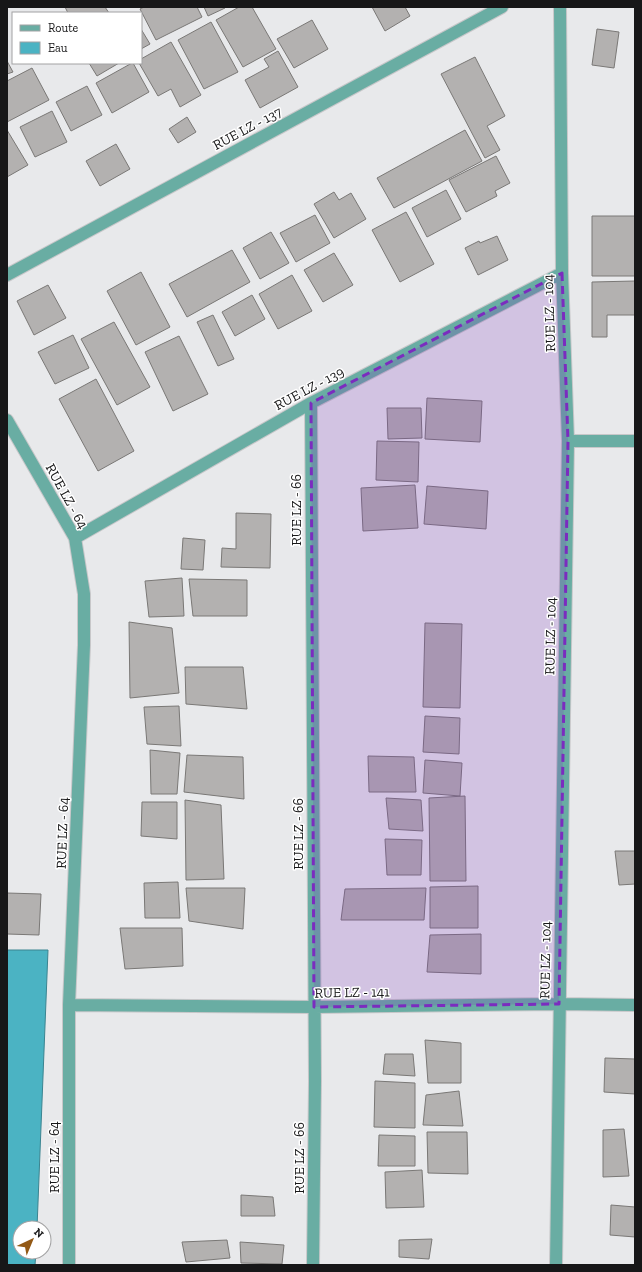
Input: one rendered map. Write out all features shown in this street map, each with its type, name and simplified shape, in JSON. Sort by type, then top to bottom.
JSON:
[{"type":"street","name":"RUE LZ - 137","points":[[7,275],[502,7]]},
{"type":"street","name":"RUE LZ - 104","points":[[556,1265],[568,441],[562,273],[560,7]]},
{"type":"street","name":"RUE LZ - 139","points":[[75,538],[311,403],[562,273]]},
{"type":"street","name":"RUE LZ - 66","points":[[311,403],[314,1007],[313,1265]]},
{"type":"street","name":"RUE LZ - 64","points":[[7,420],[75,538],[84,594],[84,645],[69,1005],[69,1265]]},
{"type":"street","points":[[568,441],[635,441]]},
{"type":"street","name":"RUE LZ - 141","points":[[69,1005],[314,1007],[559,1004],[635,1006]]},
{"type":"highlighted area","points":[[562,273],[568,441],[559,1004],[314,1007],[311,403]]},
{"type":"water","points":[[7,950],[48,950],[37,1220],[12,1220],[12,1260],[35,1260],[35,1265],[7,1265]]},
{"type":"building","points":[[65,7],[105,7],[108,12],[68,12]]},
{"type":"building","points":[[144,7],[197,7],[202,17],[156,40],[140,9]]},
{"type":"building","points":[[204,7],[224,7],[225,8],[208,16]]},
{"type":"building","points":[[239,7],[252,7],[276,49],[243,67],[216,20]]},
{"type":"building","points":[[372,7],[405,7],[410,16],[385,31]]},
{"type":"building","points":[[312,20],[328,49],[294,68],[277,39]]},
{"type":"building","points":[[211,22],[238,72],[204,89],[178,40]]},
{"type":"building","points":[[597,29],[619,32],[614,68],[592,65]]},
{"type":"building","points":[[142,31],[150,44],[142,48]]},
{"type":"building","points":[[171,42],[201,95],[180,107],[171,89],[158,96],[140,64],[142,64],[142,58]]},
{"type":"building","points":[[278,51],[298,87],[260,108],[245,80],[269,67],[264,59]]},
{"type":"building","points":[[475,57],[505,116],[487,126],[500,150],[485,158],[441,74]]},
{"type":"building","points":[[7,61],[13,72],[7,74]]},
{"type":"building","points":[[90,64],[117,64],[97,76]]},
{"type":"building","points":[[130,64],[134,64],[149,92],[112,113],[96,83]]},
{"type":"building","points":[[32,68],[49,100],[7,122],[7,81]]},
{"type":"building","points":[[87,86],[102,115],[71,131],[56,102]]},
{"type":"building","points":[[52,111],[67,142],[35,157],[20,127]]},
{"type":"building","points":[[187,117],[196,132],[178,143],[169,129]]},
{"type":"building","points":[[7,130],[28,165],[7,177]]},
{"type":"building","points":[[465,130],[482,161],[394,208],[377,178]]},
{"type":"building","points":[[116,144],[130,169],[100,186],[86,161]]},
{"type":"building","points":[[496,156],[510,183],[495,191],[497,196],[466,212],[449,180]]},
{"type":"building","points":[[446,190],[461,219],[427,237],[412,208]]},
{"type":"building","points":[[334,192],[339,200],[351,193],[366,219],[334,238],[314,204]]},
{"type":"building","points":[[406,212],[434,264],[400,282],[372,230]]},
{"type":"building","points":[[315,215],[330,243],[296,262],[280,233]]},
{"type":"building","points":[[592,216],[635,216],[635,276],[592,276]]},
{"type":"building","points":[[271,232],[289,263],[260,279],[243,248]]},
{"type":"building","points":[[497,236],[508,260],[478,275],[465,248],[479,241],[480,243]]},
{"type":"building","points":[[232,250],[250,282],[187,317],[169,284]]},
{"type":"building","points":[[334,253],[353,285],[323,302],[304,270]]},
{"type":"building","points":[[141,272],[170,327],[136,345],[107,291]]},
{"type":"building","points":[[292,275],[312,311],[278,329],[259,294]]},
{"type":"building","points":[[635,281],[635,315],[607,315],[607,337],[592,337],[592,282]]},
{"type":"building","points":[[48,285],[66,318],[34,335],[17,301]]},
{"type":"building","points":[[252,295],[265,319],[235,336],[222,312]]},
{"type":"building","points":[[213,315],[234,359],[218,366],[197,322]]},
{"type":"building","points":[[114,322],[150,387],[117,405],[81,339]]},
{"type":"building","points":[[73,335],[89,368],[55,384],[38,352]]},
{"type":"building","points":[[179,336],[208,394],[173,411],[145,352]]},
{"type":"building","points":[[96,379],[134,451],[98,471],[59,399]]},
{"type":"building","points":[[427,398],[482,401],[480,442],[425,439]]},
{"type":"building","points":[[387,408],[421,408],[422,438],[388,439]]},
{"type":"building","points":[[377,441],[419,442],[418,482],[376,480]]},
{"type":"building","points":[[415,485],[418,528],[363,531],[361,488]]},
{"type":"building","points":[[427,486],[488,491],[486,529],[424,524]]},
{"type":"building","points":[[236,513],[271,514],[270,568],[221,567],[222,548],[236,549]]},
{"type":"building","points":[[183,538],[205,540],[203,570],[181,569]]},
{"type":"building","points":[[182,578],[184,616],[149,617],[145,581]]},
{"type":"building","points":[[189,579],[247,580],[247,616],[193,616]]},
{"type":"building","points":[[129,622],[172,628],[179,693],[130,698]]},
{"type":"building","points":[[425,623],[462,624],[460,708],[423,707]]},
{"type":"building","points":[[185,667],[243,667],[247,709],[186,704]]},
{"type":"building","points":[[179,706],[181,746],[147,744],[144,707]]},
{"type":"building","points":[[425,716],[460,718],[459,754],[423,752]]},
{"type":"building","points":[[150,750],[180,753],[177,794],[151,794]]},
{"type":"building","points":[[187,755],[243,757],[244,799],[184,792]]},
{"type":"building","points":[[368,756],[414,757],[416,792],[369,792]]},
{"type":"building","points":[[425,760],[462,763],[460,796],[423,793]]},
{"type":"building","points":[[465,796],[466,881],[430,881],[429,798]]},
{"type":"building","points":[[386,798],[421,800],[423,831],[389,829]]},
{"type":"building","points":[[185,800],[221,805],[224,879],[186,880]]},
{"type":"building","points":[[142,802],[177,802],[177,839],[141,836]]},
{"type":"building","points":[[385,839],[422,840],[421,875],[387,875]]},
{"type":"building","points":[[615,851],[635,851],[635,884],[619,885]]},
{"type":"building","points":[[178,882],[180,918],[145,918],[144,883]]},
{"type":"building","points":[[478,886],[478,928],[430,928],[430,887]]},
{"type":"building","points":[[186,888],[245,888],[243,929],[189,921]]},
{"type":"building","points":[[426,888],[424,920],[341,920],[345,889]]},
{"type":"building","points":[[7,893],[41,894],[39,935],[7,934]]},
{"type":"building","points":[[120,928],[182,928],[183,966],[125,969]]},
{"type":"building","points":[[481,934],[481,974],[427,972],[430,935]]},
{"type":"building","points":[[425,1040],[461,1043],[461,1083],[428,1083]]},
{"type":"building","points":[[385,1054],[413,1054],[415,1076],[383,1074]]},
{"type":"building","points":[[605,1058],[635,1059],[635,1094],[604,1092]]},
{"type":"building","points":[[375,1081],[415,1083],[415,1128],[374,1127]]},
{"type":"building","points":[[459,1091],[463,1126],[423,1125],[426,1095]]},
{"type":"building","points":[[624,1129],[629,1176],[603,1177],[603,1130]]},
{"type":"building","points":[[427,1132],[467,1132],[468,1174],[428,1173]]},
{"type":"building","points":[[379,1135],[415,1136],[415,1166],[378,1166]]},
{"type":"building","points":[[422,1170],[424,1207],[386,1208],[385,1172]]},
{"type":"building","points":[[241,1195],[273,1197],[275,1216],[241,1216]]},
{"type":"building","points":[[611,1205],[635,1207],[635,1237],[610,1235]]},
{"type":"building","points":[[432,1239],[429,1259],[399,1257],[399,1240]]},
{"type":"building","points":[[227,1240],[230,1258],[186,1262],[182,1242]]},
{"type":"building","points":[[240,1242],[284,1245],[282,1264],[241,1263]]}]
